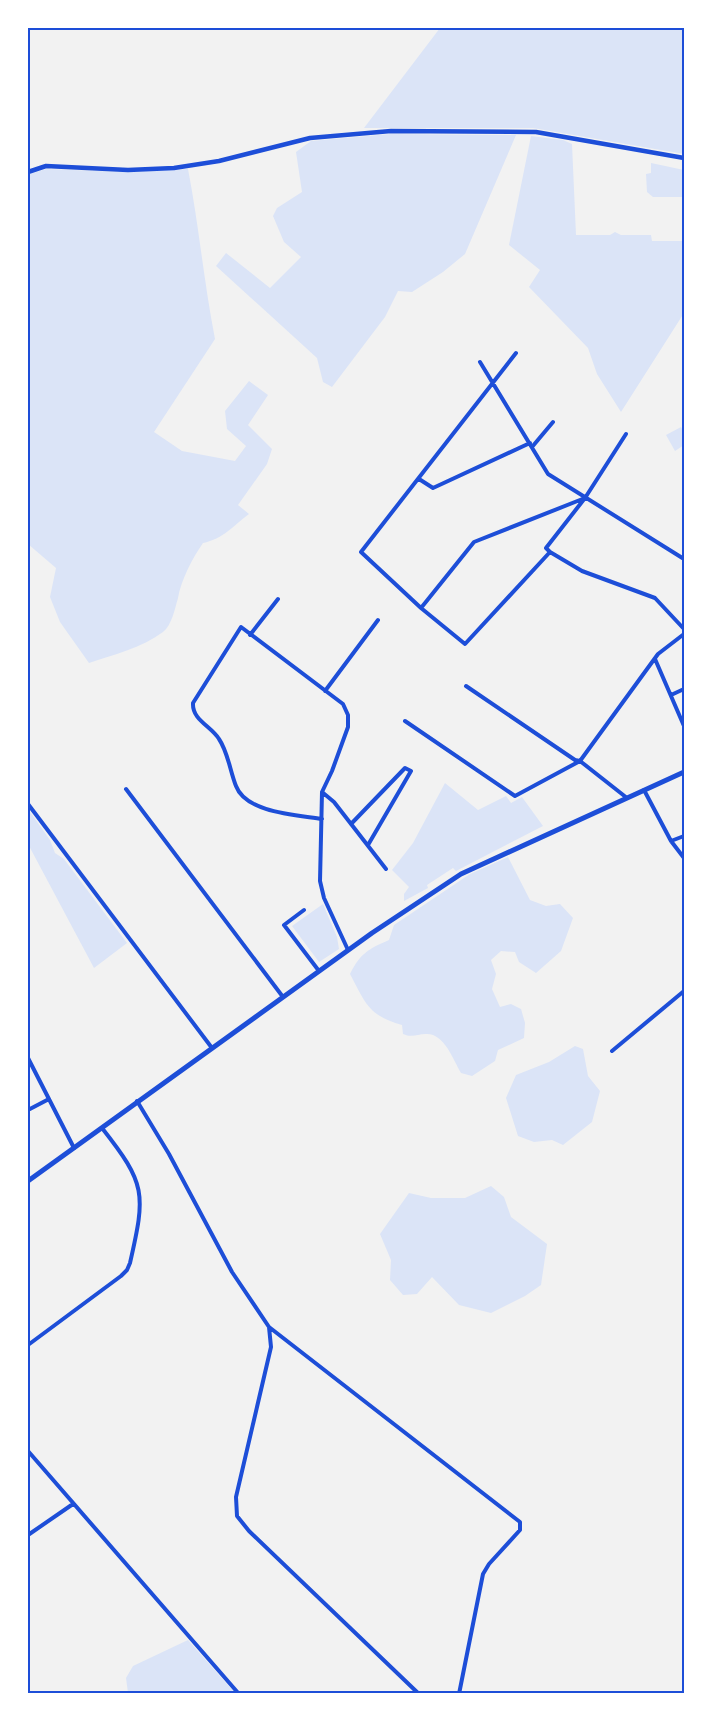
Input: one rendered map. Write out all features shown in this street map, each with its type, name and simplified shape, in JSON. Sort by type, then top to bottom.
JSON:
[{"type":"main road","points":[[28,1182],[137,1101],[348,950],[461,874],[684,772]]},
{"type":"street","points":[[28,172],[46,166],[128,170],[174,168],[219,161],[310,138],[364,133],[536,132],[684,158]]},
{"type":"street","points":[[516,353],[361,552],[421,608],[465,644],[550,552]]},
{"type":"street","points":[[480,362],[548,474],[684,560]]},
{"type":"street","points":[[419,479],[433,488],[531,445],[553,422]]},
{"type":"street","points":[[626,434],[585,498],[546,548],[582,571],[655,598],[684,629]]},
{"type":"street","points":[[421,608],[474,542],[585,498]]},
{"type":"street","points":[[250,635],[278,599]]},
{"type":"street","points":[[325,691],[378,620]]},
{"type":"street","points":[[322,819],[254,806],[244,798],[237,789],[219,739],[196,716],[193,709],[194,703],[241,628],[342,704],[348,715],[348,727],[332,772],[322,792],[322,819],[320,881],[324,898],[348,950]]},
{"type":"street","points":[[405,721],[515,796],[580,761],[654,659],[684,634]]},
{"type":"street","points":[[654,659],[684,726]]},
{"type":"street","points":[[466,686],[574,760],[580,761],[627,798]]},
{"type":"street","points":[[671,695],[684,689]]},
{"type":"street","points":[[351,824],[405,768],[411,771],[368,845]]},
{"type":"street","points":[[126,789],[283,997]]},
{"type":"street","points":[[644,790],[670,841],[684,858]]},
{"type":"street","points":[[322,792],[334,802],[386,869]]},
{"type":"street","points":[[28,804],[212,1048]]},
{"type":"street","points":[[670,841],[684,836]]},
{"type":"street","points":[[304,910],[284,925],[319,971]]},
{"type":"street","points":[[612,1051],[684,991]]},
{"type":"street","points":[[28,1058],[74,1148]]},
{"type":"street","points":[[28,1071],[33,1068]]},
{"type":"street","points":[[28,1110],[49,1099]]},
{"type":"street","points":[[137,1101],[169,1154],[232,1272],[269,1326],[520,1522],[520,1530],[489,1564],[483,1574],[459,1694]]},
{"type":"street","points":[[28,1345],[121,1276],[130,1263],[140,1214],[139,1190],[132,1169],[102,1128]]},
{"type":"street","points":[[269,1326],[271,1347],[236,1497],[237,1516],[249,1531],[419,1694]]},
{"type":"street","points":[[28,1451],[239,1694]]},
{"type":"street","points":[[28,1535],[73,1504]]},
{"type":"shaded area","points":[[440,28],[684,28],[684,154],[533,128],[364,128]]},
{"type":"shaded area","points":[[390,134],[516,135],[465,254],[443,272],[412,292],[398,291],[385,317],[332,387],[323,382],[317,358],[216,266],[226,253],[270,288],[301,257],[284,242],[273,216],[277,208],[302,192],[296,152],[311,141]]},
{"type":"shaded area","points":[[531,136],[563,140],[572,144],[576,235],[610,235],[615,232],[621,235],[651,235],[652,241],[684,241],[684,313],[621,412],[597,374],[588,348],[529,287],[540,270],[509,245]]},
{"type":"shaded area","points":[[651,163],[684,170],[684,197],[653,197],[647,192],[646,174],[651,173]]},
{"type":"shaded area","points":[[46,169],[126,172],[188,169],[215,339],[154,432],[182,451],[235,461],[246,446],[227,429],[225,411],[249,381],[268,395],[248,425],[272,449],[267,464],[238,505],[249,514],[228,532],[203,543],[188,569],[171,621],[163,632],[136,647],[89,663],[60,622],[50,597],[56,568],[28,544],[28,174]]},
{"type":"shaded area","points":[[681,427],[684,432],[684,445],[675,451],[666,435]]},
{"type":"shaded area","points":[[445,783],[478,810],[506,796],[511,803],[522,797],[543,826],[456,871],[453,868],[427,885],[428,888],[404,901],[404,894],[409,887],[392,870],[413,843]]},
{"type":"shaded area","points":[[28,809],[50,840],[55,853],[64,859],[127,943],[94,968],[28,844]]},
{"type":"shaded area","points":[[508,857],[530,900],[546,906],[560,904],[573,918],[561,951],[536,973],[519,962],[515,952],[501,951],[491,960],[496,974],[492,989],[500,1007],[511,1004],[521,1009],[525,1023],[524,1038],[498,1050],[495,1061],[472,1076],[461,1073],[447,1048],[438,1038],[426,1034],[412,1036],[403,1034],[402,1025],[382,1017],[369,1007],[350,974],[365,953],[389,940],[394,925],[470,874]]},
{"type":"shaded area","points":[[323,904],[337,937],[339,949],[319,962],[292,926]]},
{"type":"shaded area","points":[[575,1046],[583,1049],[588,1076],[600,1091],[592,1122],[563,1145],[552,1140],[534,1142],[518,1136],[506,1098],[516,1075],[549,1062]]},
{"type":"shaded area","points":[[491,1186],[504,1197],[511,1217],[547,1244],[541,1285],[525,1296],[491,1313],[459,1305],[432,1277],[417,1294],[403,1295],[390,1280],[391,1260],[380,1234],[409,1193],[431,1198],[465,1198]]},
{"type":"shaded area","points":[[188,1640],[235,1693],[128,1693],[126,1678],[133,1666]]}]
